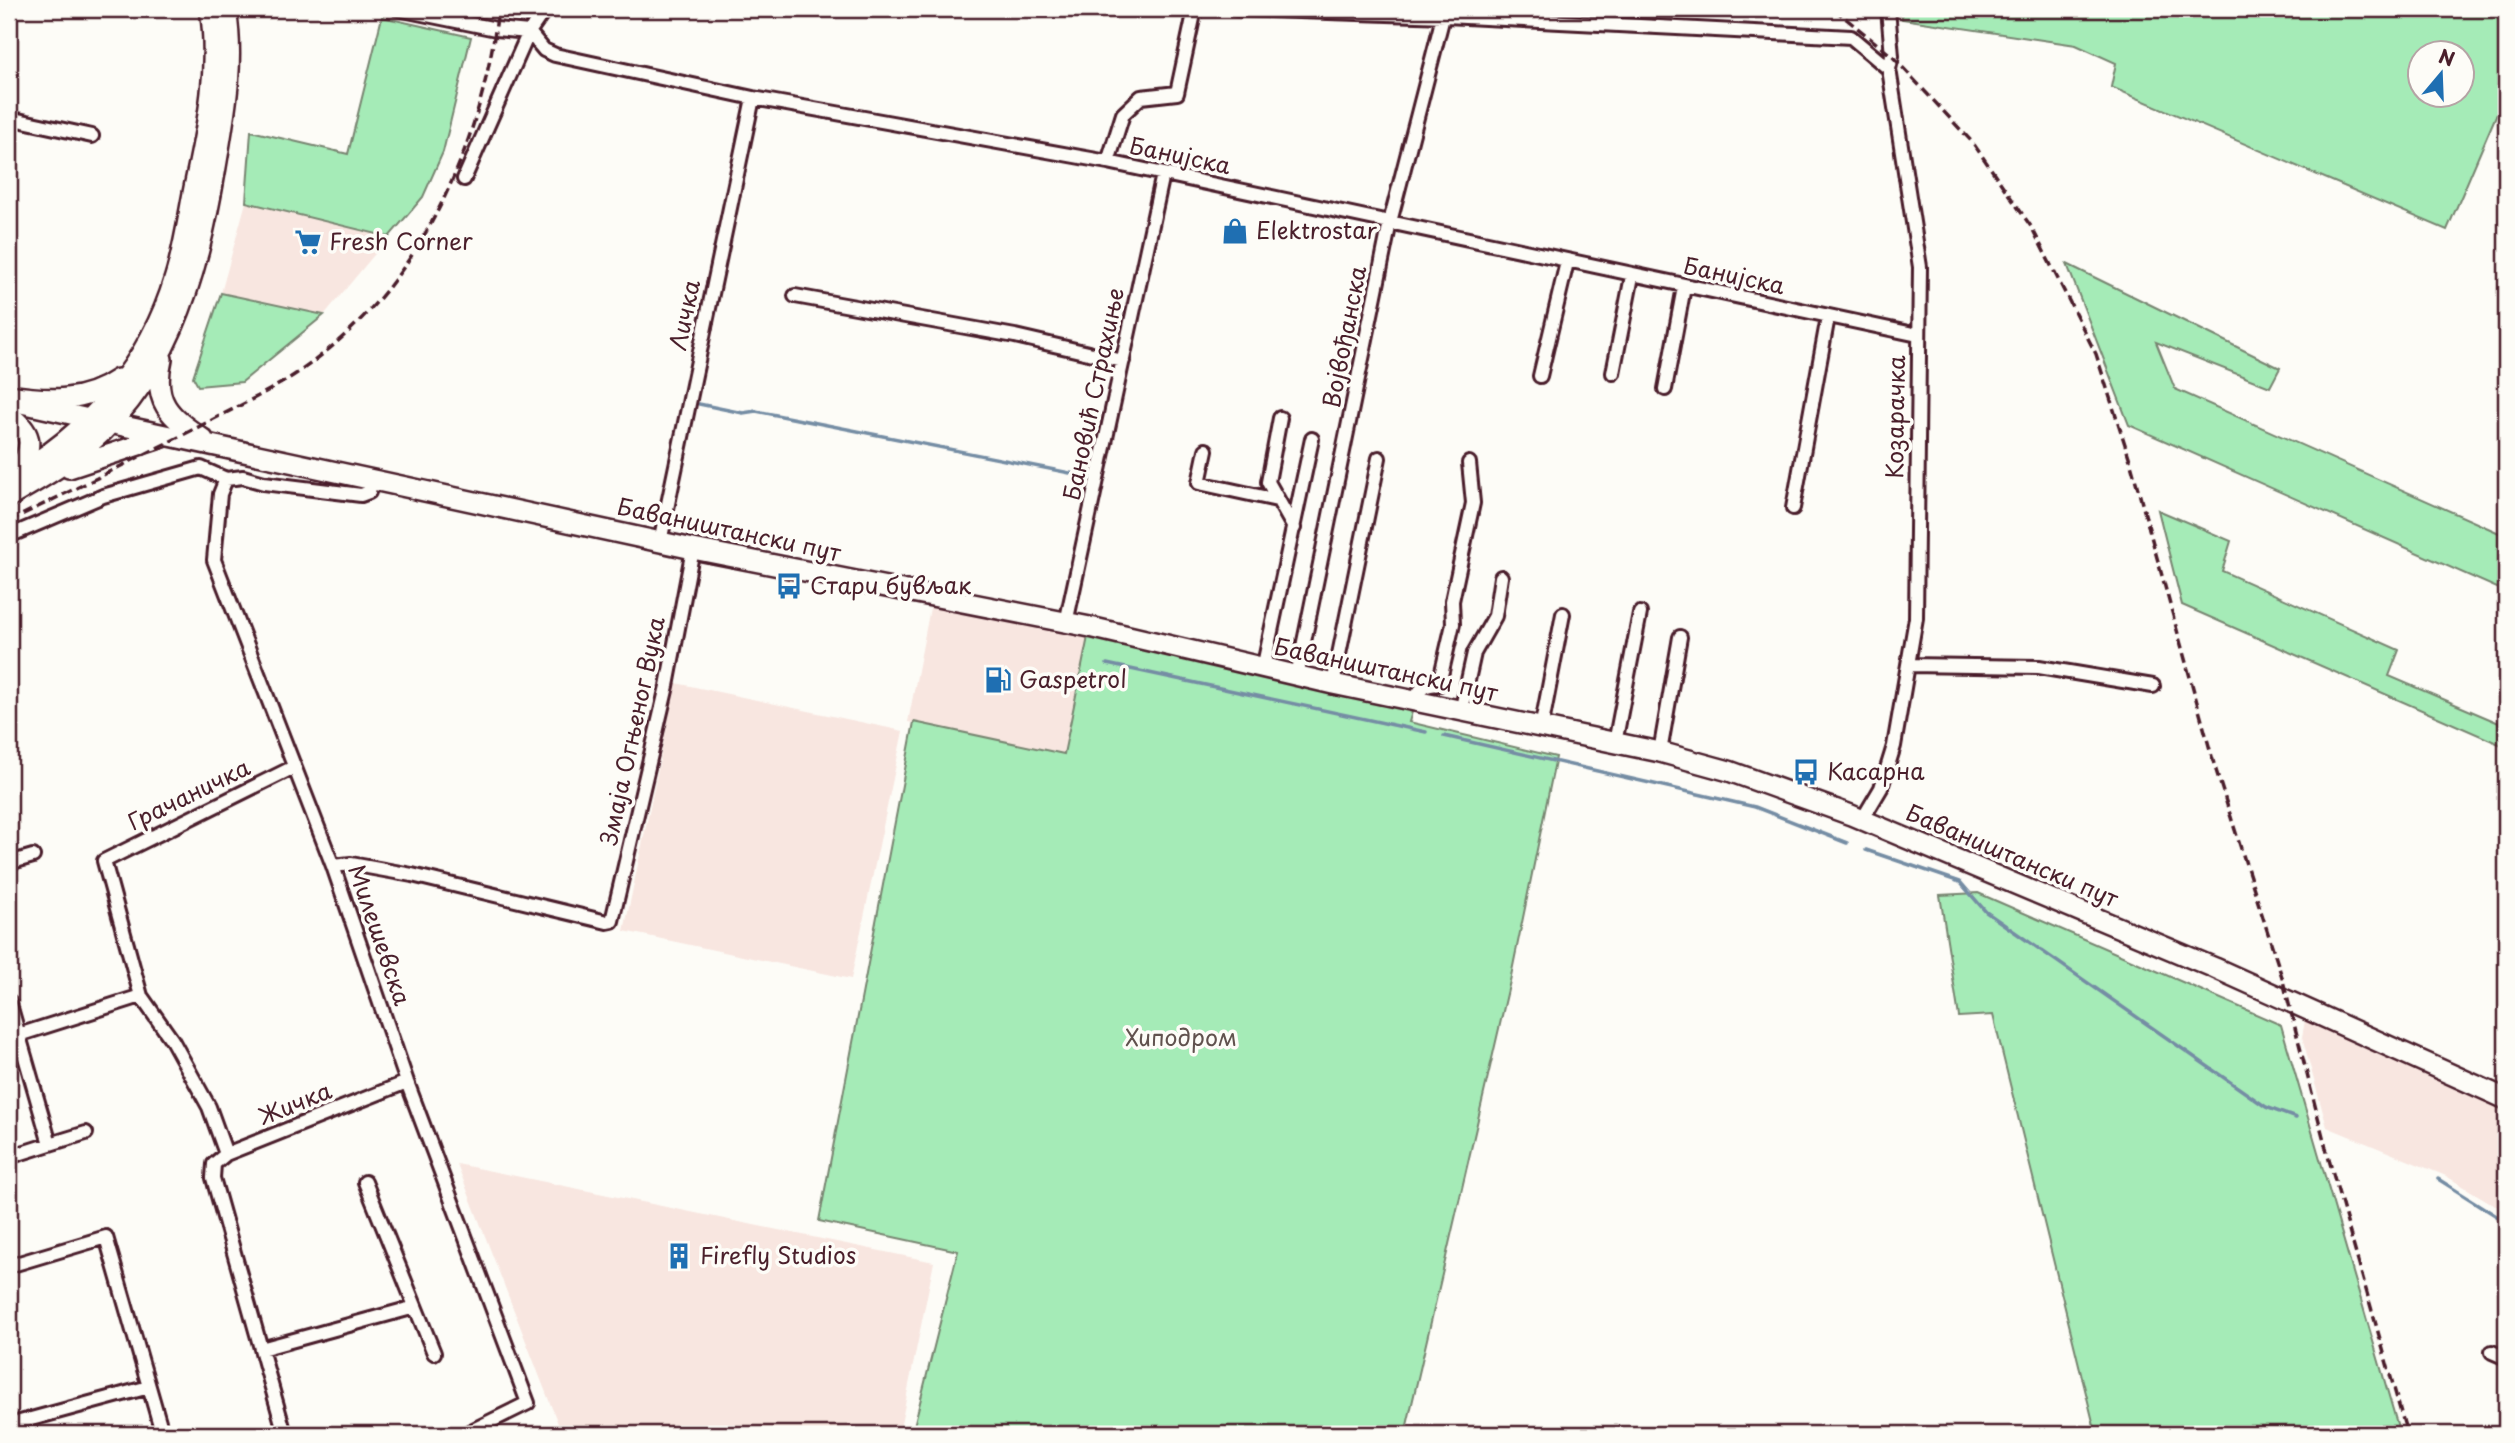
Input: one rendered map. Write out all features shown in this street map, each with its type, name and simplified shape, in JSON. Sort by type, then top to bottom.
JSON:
[{"type":"main road","points":[[12,476],[91,419],[120,385],[157,326],[175,278],[212,102],[211,9]]},
{"type":"main road","points":[[207,442],[171,415],[163,404],[158,376],[164,351],[187,294],[211,198],[232,61],[226,9]]},
{"type":"main road","points":[[9,497],[74,457],[111,423],[164,351]]},
{"type":"main road","points":[[9,395],[47,401],[80,397],[116,380],[142,352]]},
{"type":"main road","points":[[9,415],[27,430],[29,440],[28,453],[12,476]]},
{"type":"main road","name":"Баваништански пут","points":[[91,419],[207,442],[693,550],[1066,623],[1263,669],[1660,752],[1729,771],[1862,820],[2215,968],[2506,1099]]},
{"type":"main road","points":[[44,477],[130,445],[171,435]]},
{"type":"street","points":[[398,9],[496,29],[528,32]]},
{"type":"street","points":[[464,179],[528,32],[545,9]]},
{"type":"street","points":[[1108,162],[1123,114],[1141,97],[1177,93],[1195,9]]},
{"type":"street","points":[[1236,9],[1446,12],[1851,37],[1889,69]]},
{"type":"street","name":"Козарачка","points":[[1862,820],[1881,788],[1894,746],[1916,618],[1920,267],[1889,69],[1892,56],[1888,9]]},
{"type":"street","name":"Војвођанска","points":[[1297,676],[1390,222],[1446,12]]},
{"type":"street","name":"Банијска","points":[[528,32],[544,50],[555,55],[753,98],[1108,162],[1918,335]]},
{"type":"street","name":"Личка","points":[[660,542],[753,98]]},
{"type":"street","points":[[9,118],[92,136]]},
{"type":"street","name":"Бановић Страхиње","points":[[1066,623],[1163,174]]},
{"type":"street","points":[[1540,376],[1567,262]]},
{"type":"street","points":[[1613,373],[1632,276]]},
{"type":"street","points":[[1665,388],[1684,287]]},
{"type":"street","points":[[795,296],[1015,336],[1123,361]]},
{"type":"street","points":[[1793,508],[1828,317]]},
{"type":"street","points":[[9,401],[91,419]]},
{"type":"street","points":[[1280,418],[1268,482],[1294,528]]},
{"type":"street","points":[[1263,669],[1312,439]]},
{"type":"street","points":[[1206,450],[1199,484],[1277,500]]},
{"type":"street","points":[[1333,684],[1379,458]]},
{"type":"street","points":[[1415,702],[1418,692],[1426,685],[1439,684],[1473,503],[1469,463]]},
{"type":"street","points":[[9,536],[103,496],[187,470],[210,470],[226,479],[243,477],[264,483],[361,495],[369,492],[372,479]]},
{"type":"street","name":"Милешевска","points":[[226,479],[220,495],[214,559],[292,768],[333,866],[407,1082],[528,1404],[465,1434]]},
{"type":"street","name":"Змаја Огњеног Вука","points":[[333,866],[351,864],[412,875],[612,921],[667,686],[693,550]]},
{"type":"street","points":[[1461,712],[1474,653],[1495,616],[1501,577]]},
{"type":"street","points":[[1615,743],[1640,613]]},
{"type":"street","points":[[1541,729],[1563,614]]},
{"type":"street","points":[[1660,752],[1681,637]]},
{"type":"street","points":[[1909,665],[2039,667],[2153,686]]},
{"type":"street","name":"Грачаничка","points":[[141,996],[104,861],[292,768]]},
{"type":"street","points":[[9,863],[33,856]]},
{"type":"street","points":[[13,1037],[141,996],[172,1040],[209,1107],[226,1154],[214,1164],[213,1178],[285,1434]]},
{"type":"street","points":[[9,1001],[13,1037],[50,1144]]},
{"type":"street","name":"Жичка","points":[[226,1154],[407,1082]]},
{"type":"street","points":[[9,1157],[86,1133]]},
{"type":"street","points":[[365,1182],[434,1353]]},
{"type":"street","points":[[9,1266],[106,1237],[162,1432]]},
{"type":"street","points":[[261,1349],[415,1307]]},
{"type":"street","points":[[2492,1352],[2506,1358]]},
{"type":"street","points":[[9,1425],[149,1387]]},
{"type":"shaded area","points":[[246,202],[389,237],[324,315],[221,293]]},
{"type":"shaded area","name":"Gaspetrol","points":[[931,603],[1088,638],[1065,754],[908,722]]},
{"type":"shaded area","points":[[676,683],[903,731],[851,979],[624,931]]},
{"type":"shaded area","points":[[2305,1020],[2506,1110],[2506,1212],[2446,1176],[2327,1127],[2302,1037]]},
{"type":"shaded area","points":[[457,1164],[934,1262],[899,1434],[562,1434]]},
{"type":"green space","points":[[1901,9],[2506,9],[2506,92],[2447,230],[2111,87],[2116,63],[2076,45],[1902,19]]},
{"type":"green space","points":[[382,17],[471,37],[443,152],[423,197],[389,237],[246,202],[251,131],[348,154]]},
{"type":"green space","points":[[2067,264],[2280,368],[2270,387],[2156,342],[2175,389],[2506,536],[2506,592],[2129,425]]},
{"type":"green space","points":[[221,293],[324,315],[242,382],[198,386],[193,377]]},
{"type":"green space","points":[[2158,510],[2231,541],[2222,571],[2399,650],[2389,676],[2506,726],[2506,747],[2182,605]]},
{"type":"green space","name":"Хиподром","points":[[1090,627],[1415,702],[1409,722],[1556,757],[1510,981],[1405,1434],[912,1434],[958,1251],[819,1221],[914,722],[1064,754]]},
{"type":"green space","points":[[1978,893],[2281,1025],[2400,1434],[2096,1434],[1993,1015],[1959,1017],[1940,895]]},
{"type":"waterway","points":[[699,404],[743,413],[756,411],[1080,475]]},
{"type":"waterway","points":[[1107,664],[1426,732]]},
{"type":"waterway","points":[[1444,736],[1755,807],[1847,843]]},
{"type":"waterway","points":[[1866,850],[1960,882],[1986,912],[2266,1107],[2296,1118]]},
{"type":"waterway","points":[[2438,1179],[2506,1222]]},
{"type":"railway","points":[[9,521],[278,385],[333,346],[372,308],[405,265],[434,218],[457,168],[476,116],[498,9]]},
{"type":"railway","points":[[1834,9],[1892,56],[1973,143],[2032,228],[2096,354],[2130,460],[2214,764],[2282,977],[2328,1156],[2407,1434]]},
{"type":"place","name":"Elektrostar","points":[[1235,231]]},
{"type":"place","name":"Fresh Corner","points":[[308,242]]},
{"type":"place","name":"Стари бувљак","points":[[789,586]]},
{"type":"place","name":"Gaspetrol","points":[[998,680]]},
{"type":"place","name":"Касарна","points":[[1806,772]]},
{"type":"place","name":"Firefly Studios","points":[[679,1256]]}]
